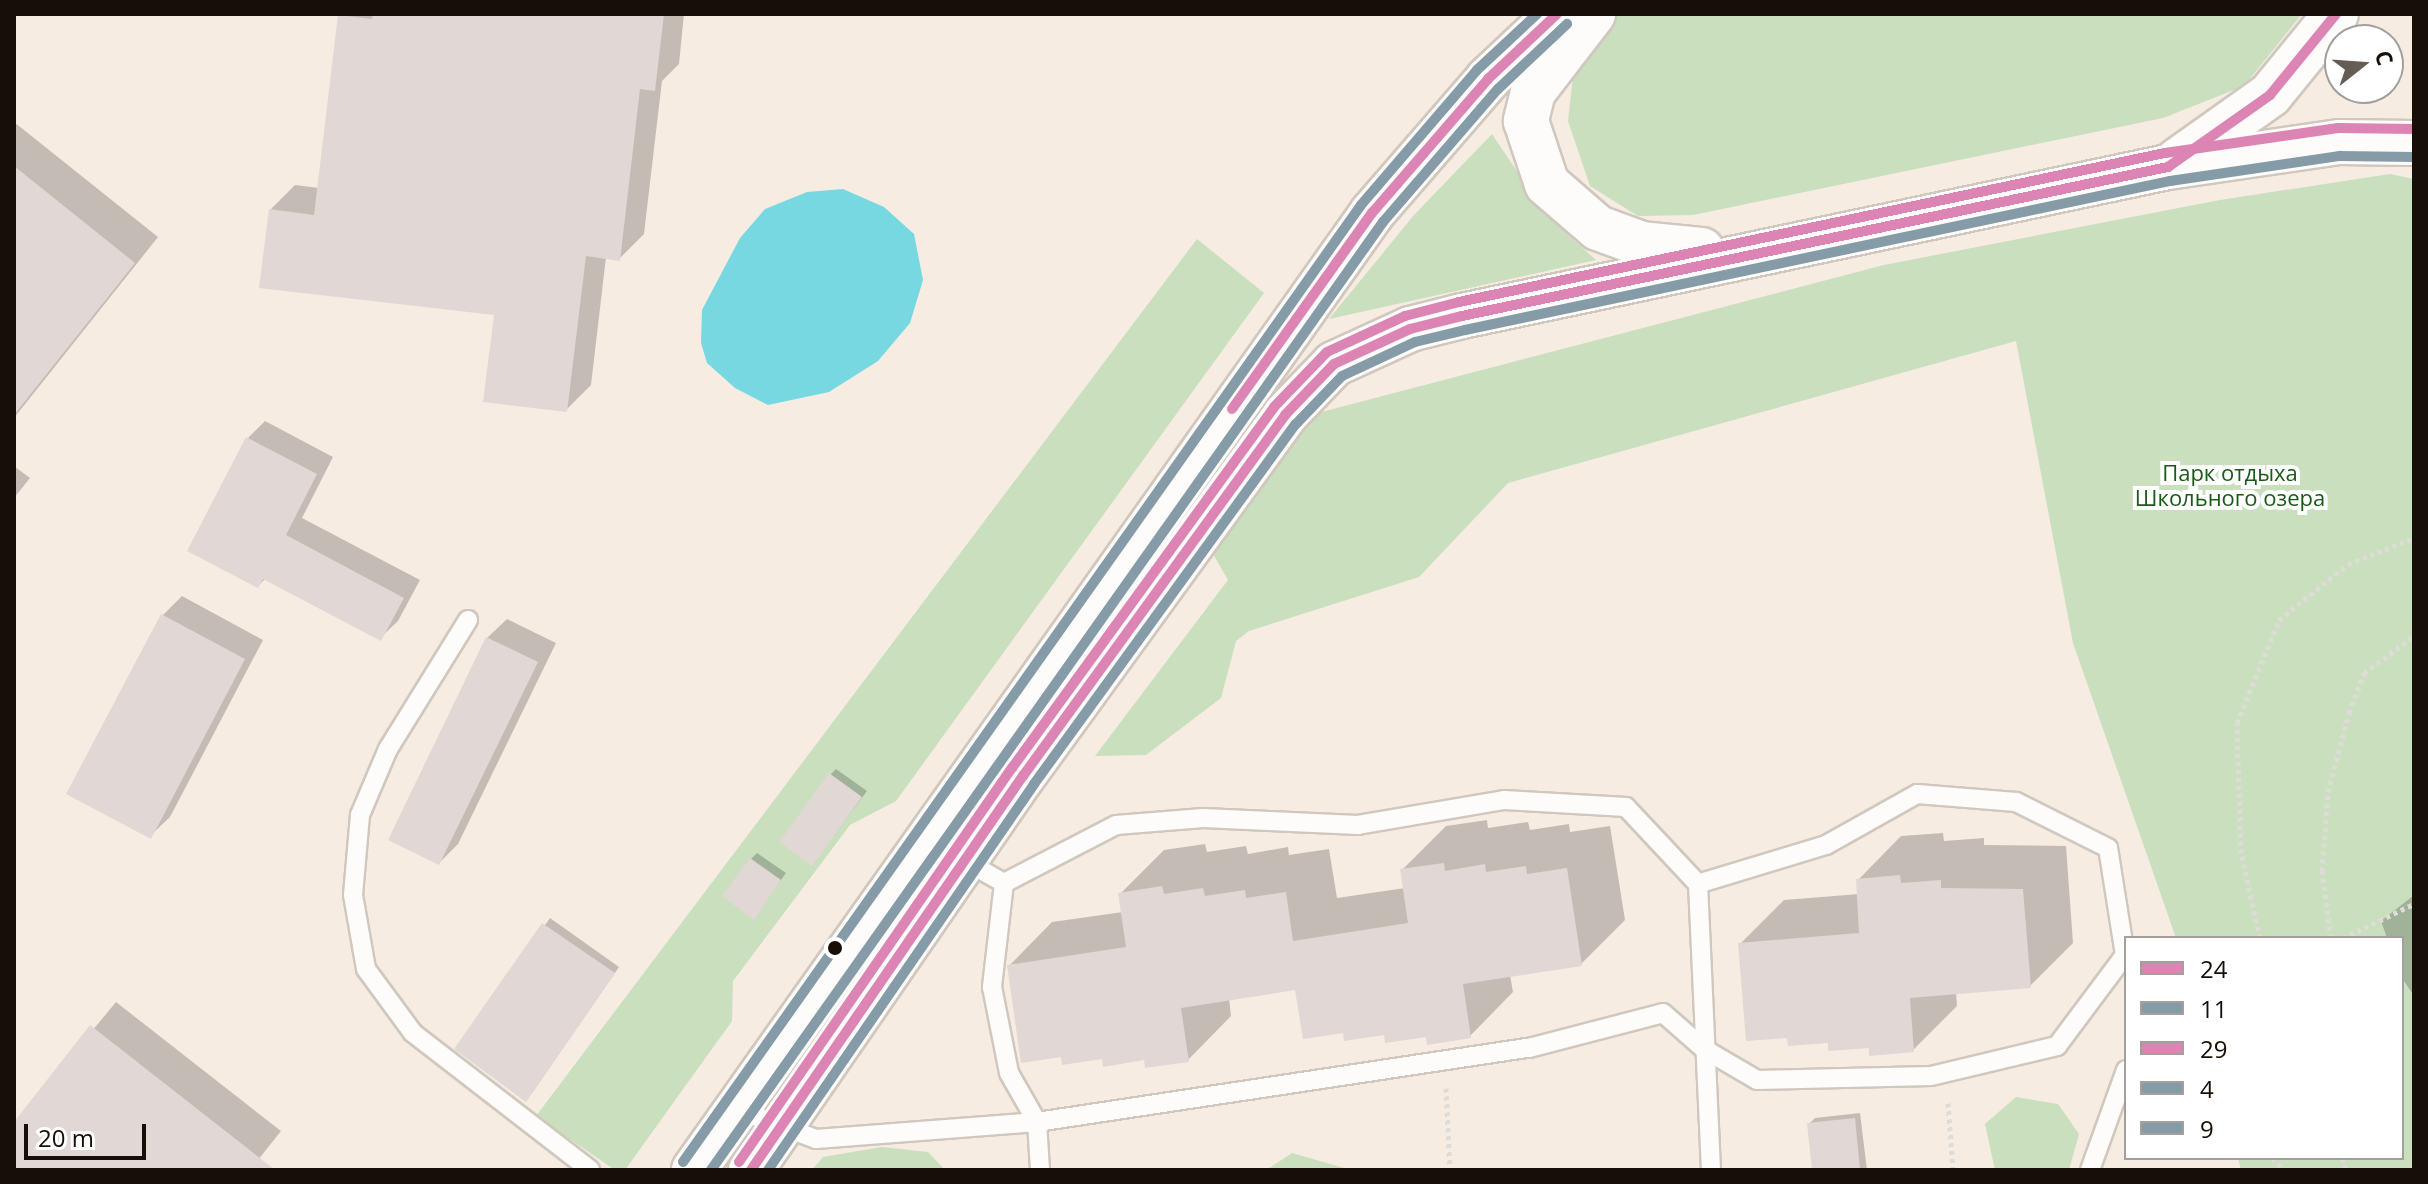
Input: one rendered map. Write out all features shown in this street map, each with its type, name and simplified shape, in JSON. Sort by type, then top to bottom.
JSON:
[{"type":"street","points":[[694,1170],[734,1108],[1372,213],[1488,79],[1557,14]]},
{"type":"street","points":[[1593,14],[1533,92],[1526,121],[1547,184],[1598,228],[1642,244],[1745,254]]},
{"type":"street","points":[[2168,167],[2270,95],[2336,14]]},
{"type":"street","points":[[751,1170],[964,861],[1285,415],[1334,364],[1410,329],[1745,254],[2168,167],[2339,142],[2414,143]]},
{"type":"lane","points":[[468,620],[388,749],[360,815],[353,895],[366,969],[413,1033],[590,1170]]},
{"type":"lane","points":[[1698,884],[1826,845],[1917,794],[2016,802],[2108,848],[2124,952]]},
{"type":"lane","points":[[1004,883],[1116,825],[1203,818],[1358,825],[1504,800],[1626,807],[1698,884],[1711,1170]]},
{"type":"lane","points":[[927,836],[1004,883]]},
{"type":"lane","points":[[1004,883],[992,987],[1009,1073],[1037,1122],[1040,1170]]},
{"type":"lane","points":[[734,1108],[816,1139],[1037,1122],[1529,1048],[1663,1013],[1704,1049],[1757,1080],[1945,1073],[2057,1046],[2124,959]]},
{"type":"lane","points":[[2090,1170],[2124,1076]]},
{"type":"path","points":[[2260,936],[2241,853],[2237,723],[2279,620],[2348,564],[2414,538]]},
{"type":"path","points":[[2331,936],[2323,855],[2328,792],[2349,713],[2364,673],[2414,636]]},
{"type":"path","points":[[2347,936],[2414,904]]},
{"type":"path","points":[[1445,1059],[1450,1170]]},
{"type":"path","points":[[1945,1073],[1953,1170]]},
{"type":"green space","points":[[1614,14],[2302,14],[2244,86],[2163,118],[1693,215],[1638,216],[1590,186],[1568,121],[1575,58]]},
{"type":"green space","points":[[1492,134],[1547,216],[1596,260],[1329,319],[1414,215]]},
{"type":"green space","name":"Парк отдыха Школьного озера","points":[[2390,174],[2414,179],[2414,1170],[2241,1170],[2238,1160],[2404,1160],[2404,936],[2175,936],[2073,643],[2016,341],[1508,483],[1419,577],[1249,631],[1236,641],[1221,698],[1146,755],[1095,756],[1228,580],[1206,542],[1310,415],[1884,265],[2220,200]]},
{"type":"green space","points":[[1197,239],[1264,293],[896,801],[850,825],[733,981],[732,1021],[625,1170],[615,1170],[536,1116]]},
{"type":"green space","points":[[2016,1097],[2058,1104],[2079,1134],[2069,1170],[1995,1170],[1985,1124]]},
{"type":"green space","points":[[882,1147],[928,1152],[945,1170],[812,1170],[823,1157]]},
{"type":"green space","points":[[1292,1153],[1351,1170],[1266,1170]]},
{"type":"water","points":[[843,189],[884,207],[914,234],[923,280],[910,323],[878,361],[829,392],[768,405],[735,388],[707,363],[701,343],[702,310],[740,238],[765,209],[807,192]]},
{"type":"building","points":[[373,14],[664,14],[655,91],[640,89],[620,261],[586,256],[567,412],[483,402],[494,315],[259,288],[269,209],[314,215],[338,15],[372,19]]},
{"type":"building","points":[[14,166],[135,263],[14,415]]},
{"type":"building","points":[[246,437],[317,474],[286,535],[404,598],[381,641],[263,579],[258,588],[187,551]]},
{"type":"building","points":[[161,614],[245,659],[151,839],[66,794]]},
{"type":"building","points":[[486,637],[538,662],[439,865],[388,840]]},
{"type":"building","points":[[829,773],[862,797],[812,866],[779,842]]},
{"type":"building","points":[[750,858],[781,880],[754,920],[722,896]]},
{"type":"building","points":[[1444,863],[1445,871],[1485,864],[1486,872],[1526,866],[1527,874],[1567,868],[1582,966],[1463,984],[1471,1038],[1427,1045],[1426,1037],[1385,1043],[1384,1035],[1344,1041],[1343,1033],[1303,1039],[1295,990],[1181,1008],[1189,1062],[1145,1068],[1144,1060],[1103,1067],[1102,1059],[1062,1065],[1061,1057],[1021,1063],[1007,965],[1126,947],[1118,893],[1162,886],[1164,894],[1203,888],[1205,896],[1245,890],[1246,898],[1286,892],[1293,941],[1408,923],[1400,869]]},
{"type":"building","points":[[1900,875],[1901,883],[1941,880],[1941,888],[2023,889],[2031,988],[1910,998],[1914,1052],[1869,1056],[1869,1048],[1828,1051],[1828,1043],[1788,1046],[1787,1038],[1746,1041],[1738,943],[1859,933],[1856,879]]},
{"type":"building","points":[[542,923],[615,973],[526,1102],[454,1049]]},
{"type":"building","points":[[90,1025],[275,1170],[14,1170],[14,1122]]},
{"type":"building","points":[[1855,1118],[1860,1170],[1812,1170],[1807,1123]]},
{"type":"transit line","name":"9","points":[[683,1162],[1361,205],[1477,70],[1537,14]]},
{"type":"transit line","name":"24","points":[[1232,409],[1372,213],[1488,79],[1557,14]]},
{"type":"transit line","name":"24","points":[[751,1170],[1023,776],[1285,415],[1334,364],[1410,329],[1462,316],[2168,167],[2270,95],[2336,14]]},
{"type":"transit line","name":"4","points":[[711,1170],[1383,222],[1498,89],[1567,24]]},
{"type":"transit line","name":"29","points":[[739,1162],[1012,768],[1274,407],[1327,352],[1405,316],[1459,302],[2165,153],[2338,128],[2414,129]]},
{"type":"transit line","name":"11","points":[[768,1170],[1034,784],[1296,424],[1342,376],[1415,342],[1465,330],[2170,181],[2340,156],[2414,157]]}]
